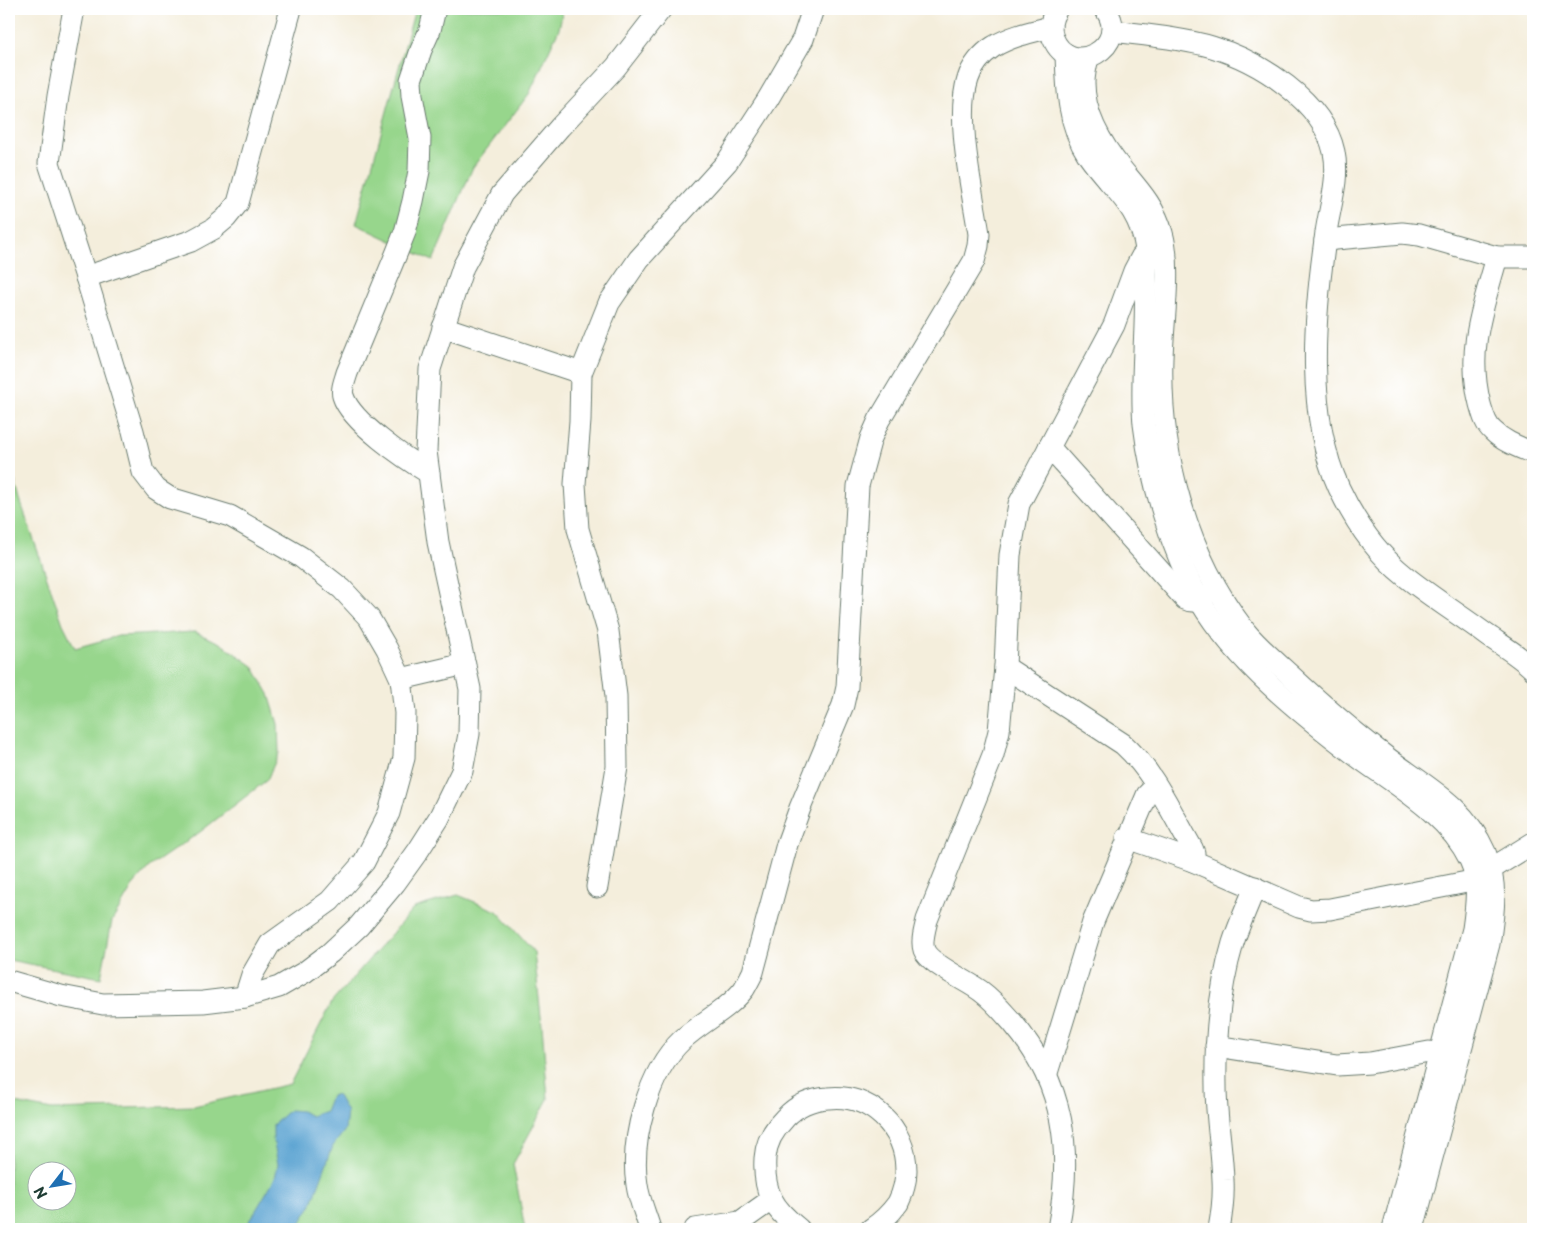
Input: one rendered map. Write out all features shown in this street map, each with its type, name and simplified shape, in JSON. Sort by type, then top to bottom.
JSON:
[{"type":"street","points":[[74,9],[58,96],[50,163],[133,431],[143,472],[156,489],[170,498],[230,516],[301,557],[342,589],[369,618],[387,649],[401,679],[405,713],[404,758],[389,813],[364,862],[330,901],[270,944],[252,975],[245,997]]},
{"type":"street","points":[[86,277],[191,241],[213,229],[226,218],[238,203],[291,9]]},
{"type":"street","points":[[429,473],[401,456],[374,433],[350,408],[343,395],[343,386],[402,239],[413,201],[419,171],[420,138],[411,80],[430,30],[435,9]]},
{"type":"street","points":[[9,981],[61,996],[103,1004],[203,1002],[245,997],[279,988],[306,972],[359,926],[395,883],[433,826],[462,771],[470,734],[470,689],[438,542],[426,451],[430,369],[463,267],[502,194],[616,67],[661,9]]},
{"type":"street","points":[[597,887],[616,767],[616,696],[608,631],[578,528],[575,484],[580,421],[581,373],[609,303],[639,259],[727,162],[768,100],[803,38],[813,9]]},
{"type":"street","points":[[650,1229],[637,1185],[636,1150],[640,1125],[649,1092],[659,1070],[674,1049],[682,1040],[730,1003],[744,989],[753,972],[787,844],[843,705],[847,687],[858,486],[871,438],[879,420],[974,261],[979,234],[965,145],[964,104],[968,79],[978,60],[992,47],[1054,18],[1055,43],[1066,54],[1073,57],[1088,58],[1097,54],[1104,48],[1112,31],[1111,20],[1105,9]]},
{"type":"street","points":[[1112,31],[1166,38],[1212,47],[1247,62],[1287,85],[1299,96],[1327,131],[1334,152],[1336,174],[1325,240],[1318,310],[1315,370],[1317,404],[1324,443],[1338,486],[1358,523],[1377,548],[1404,575],[1533,669]]},
{"type":"street","points":[[1066,54],[1067,93],[1078,134],[1087,154],[1132,209],[1144,234],[1146,249],[1144,422],[1152,469],[1170,535],[1182,565],[1207,593]]},
{"type":"street","points":[[1088,58],[1084,81],[1085,94],[1095,127],[1107,150],[1146,198],[1156,215],[1166,248],[1162,362],[1165,427],[1169,456],[1217,627],[1230,643],[1295,707],[1442,822],[1460,843],[1470,860],[1483,874]]},
{"type":"street","points":[[1058,1229],[1063,1201],[1065,1167],[1061,1118],[1047,1073],[1026,1039],[1005,1014],[983,992],[933,961],[924,951],[923,940],[927,920],[993,755],[999,731],[1005,668],[1010,554],[1019,504],[1114,325],[1134,270],[1151,240],[1162,232]]},
{"type":"street","points":[[1325,240],[1402,233],[1419,235],[1497,257],[1533,257]]},
{"type":"street","points":[[1497,257],[1474,346],[1476,386],[1485,420],[1492,431],[1507,442],[1533,453]]},
{"type":"street","points":[[443,327],[581,373]]},
{"type":"street","points":[[1049,447],[1185,599],[1190,602],[1207,593]]},
{"type":"street","points":[[401,679],[465,664]]},
{"type":"street","points":[[1005,668],[1124,744],[1137,756],[1192,848],[1194,854],[1193,861]]},
{"type":"street","points":[[1047,1073],[1092,922],[1147,795],[1156,786]]},
{"type":"street","points":[[1127,838],[1193,861],[1299,907],[1311,910],[1340,907],[1457,885],[1483,874],[1533,843]]},
{"type":"street","points":[[1413,1229],[1483,874]]},
{"type":"street","points":[[1219,1229],[1223,1207],[1223,1180],[1217,1127],[1216,1046],[1219,1004],[1226,968],[1234,941],[1255,887]]},
{"type":"street","points":[[1216,1046],[1337,1065],[1370,1063],[1430,1052],[1448,1056]]},
{"type":"street","points":[[1394,1229],[1448,1056]]},
{"type":"street","points":[[799,1229],[784,1218],[771,1200],[764,1176],[766,1151],[776,1128],[793,1110],[815,1099],[840,1096],[864,1102],[884,1116],[899,1136],[906,1158],[906,1180],[899,1201],[885,1219],[871,1229]]},
{"type":"street","points":[[695,1229],[740,1222],[771,1200]]},
{"type":"green space","points":[[415,9],[563,9],[559,29],[529,94],[473,167],[433,261],[356,224]]},
{"type":"green space","points":[[9,460],[20,500],[63,624],[75,648],[118,636],[195,632],[220,643],[253,666],[269,694],[278,724],[279,753],[267,780],[200,832],[149,867],[134,884],[112,921],[101,978],[9,960]]},
{"type":"green space","points":[[458,895],[497,911],[534,952],[548,1099],[513,1164],[525,1229],[9,1229],[9,1102],[52,1110],[194,1106],[290,1084],[332,1002],[414,908]]},
{"type":"water","points":[[331,1096],[338,1096],[347,1112],[345,1130],[333,1146],[311,1206],[300,1223],[290,1229],[249,1229],[249,1222],[275,1178],[278,1164],[273,1139],[273,1125],[289,1110],[302,1111],[311,1116],[325,1111]]}]
